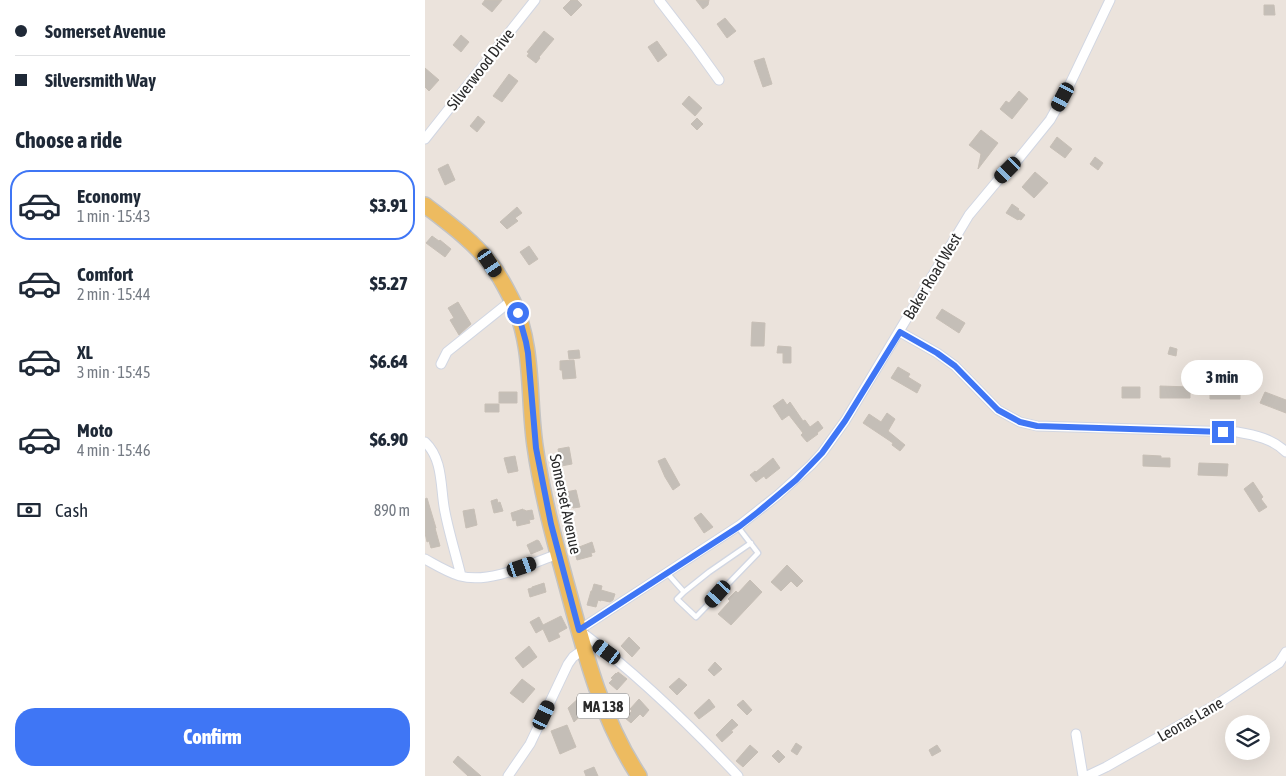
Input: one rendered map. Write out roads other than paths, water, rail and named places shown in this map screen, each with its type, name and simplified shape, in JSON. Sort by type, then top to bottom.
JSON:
[{"type":"main road","name":"Somerset Avenue","points":[[425,205],[467,239],[490,263],[518,313],[526,342],[536,448],[549,517],[579,630]]},
{"type":"main road","name":"MA 138","points":[[579,630],[603,707],[617,739],[639,776]]},
{"type":"street","points":[[659,0],[719,80]]},
{"type":"street","name":"Baker Road West","points":[[579,630],[738,527],[796,480],[822,453],[845,421],[900,332],[969,215],[1050,120],[1072,80],[1110,0]]},
{"type":"street","name":"Silverwood Drive","points":[[425,139],[532,1]]},
{"type":"street","points":[[441,364],[447,352],[512,300]]},
{"type":"street","points":[[900,332],[937,353],[955,366],[998,410],[1020,422],[1037,426],[1237,432],[1254,435],[1269,441],[1286,452]]},
{"type":"street","points":[[425,442],[433,451],[440,476],[445,511],[461,576]]},
{"type":"street","points":[[425,558],[437,566],[461,576],[477,578],[505,573],[558,554]]},
{"type":"street","points":[[579,630],[622,664],[682,719],[738,776]]},
{"type":"street","points":[[508,776],[530,744],[568,664],[585,649]]},
{"type":"street","name":"Leonas Lane","points":[[1087,776],[1219,703],[1279,663],[1286,652]]},
{"type":"street","points":[[1076,734],[1083,776]]},
{"type":"lane","points":[[738,527],[751,543],[758,553],[696,617],[677,599],[709,572],[751,543]]},
{"type":"lane","points":[[667,573],[684,592]]}]
